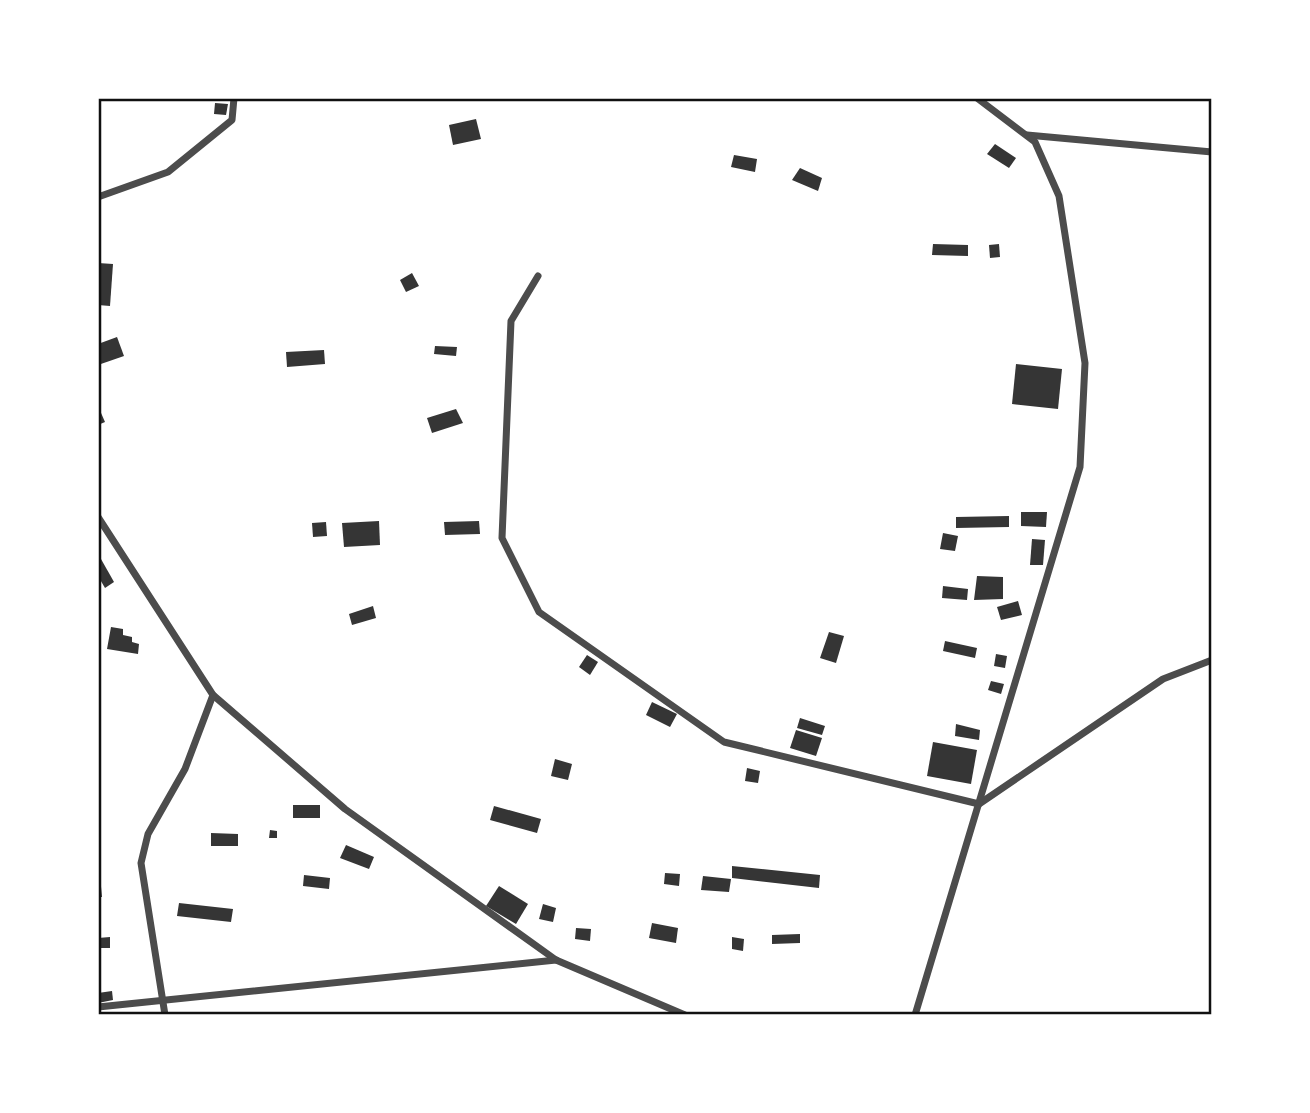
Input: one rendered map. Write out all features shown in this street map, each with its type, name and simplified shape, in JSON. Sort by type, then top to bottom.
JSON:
[{"type":"street","points":[[98,197],[168,172],[232,120],[234,98]]},
{"type":"street","points":[[915,1015],[1080,467],[1085,363],[1059,196],[1035,142],[977,98]]},
{"type":"street","points":[[1026,135],[1212,152]]},
{"type":"street","points":[[538,276],[511,321],[502,538],[539,612],[724,742],[979,804],[1163,679],[1212,660]]},
{"type":"street","points":[[98,517],[213,695],[345,809],[556,960],[685,1015]]},
{"type":"street","points":[[165,1015],[141,863],[148,834],[185,769],[213,695]]},
{"type":"street","points":[[98,1007],[556,960]]},
{"type":"building","points":[[215,103],[228,104],[226,115],[214,114]]},
{"type":"building","points":[[476,119],[481,139],[453,145],[449,125]]},
{"type":"building","points":[[995,144],[1016,158],[1009,168],[987,154]]},
{"type":"building","points":[[734,155],[757,159],[755,172],[731,167]]},
{"type":"building","points":[[800,168],[822,178],[818,191],[792,180]]},
{"type":"building","points":[[933,244],[968,245],[968,256],[932,255]]},
{"type":"building","points":[[999,244],[1000,257],[990,258],[989,245]]},
{"type":"building","points":[[98,263],[113,264],[110,306],[98,305]]},
{"type":"building","points":[[412,273],[419,286],[406,292],[400,280]]},
{"type":"building","points":[[117,337],[124,356],[98,365],[98,344]]},
{"type":"building","points":[[435,346],[457,347],[456,356],[434,354]]},
{"type":"building","points":[[324,350],[325,364],[287,367],[286,352]]},
{"type":"building","points":[[1016,364],[1062,369],[1058,409],[1012,404]]},
{"type":"building","points":[[98,406],[105,422],[98,425]]},
{"type":"building","points":[[456,409],[463,423],[432,433],[427,418]]},
{"type":"building","points":[[1021,512],[1047,512],[1046,527],[1021,526]]},
{"type":"building","points":[[1009,516],[1009,527],[956,528],[956,517]]},
{"type":"building","points":[[379,521],[380,545],[344,547],[342,523]]},
{"type":"building","points":[[479,521],[480,534],[445,535],[444,522]]},
{"type":"building","points":[[326,522],[327,536],[313,537],[312,523]]},
{"type":"building","points":[[943,533],[958,536],[955,551],[940,549]]},
{"type":"building","points":[[1032,539],[1045,540],[1043,565],[1030,565]]},
{"type":"building","points":[[101,559],[114,582],[105,588],[98,576],[98,561]]},
{"type":"building","points":[[977,576],[1003,577],[1003,599],[974,600]]},
{"type":"building","points":[[943,586],[968,589],[967,600],[942,598]]},
{"type":"building","points":[[1018,601],[1022,615],[1001,620],[997,607]]},
{"type":"building","points":[[373,606],[376,618],[352,625],[349,614]]},
{"type":"building","points":[[111,627],[123,629],[123,635],[132,637],[132,642],[139,644],[138,654],[107,649]]},
{"type":"building","points":[[829,632],[844,636],[836,663],[820,658]]},
{"type":"building","points":[[945,641],[977,648],[975,658],[943,651]]},
{"type":"building","points":[[996,654],[1007,656],[1005,668],[994,666]]},
{"type":"building","points":[[587,655],[598,662],[590,675],[579,667]]},
{"type":"building","points":[[991,681],[1004,684],[1001,694],[988,690]]},
{"type":"building","points":[[652,702],[677,714],[670,727],[646,715]]},
{"type":"building","points":[[800,718],[825,726],[822,735],[797,728]]},
{"type":"building","points":[[956,724],[980,730],[979,740],[955,736]]},
{"type":"building","points":[[796,730],[822,738],[816,756],[790,748]]},
{"type":"building","points":[[933,742],[977,750],[971,784],[927,776]]},
{"type":"building","points":[[555,759],[572,764],[568,780],[551,776]]},
{"type":"building","points":[[747,768],[760,771],[758,783],[745,781]]},
{"type":"building","points":[[293,805],[320,805],[320,818],[293,818]]},
{"type":"building","points":[[494,806],[541,819],[537,833],[490,820]]},
{"type":"building","points":[[270,830],[277,831],[277,838],[269,838]]},
{"type":"building","points":[[211,833],[238,834],[238,846],[211,846]]},
{"type":"building","points":[[346,845],[374,857],[369,869],[340,858]]},
{"type":"building","points":[[732,866],[820,875],[819,888],[732,878]]},
{"type":"building","points":[[665,873],[680,874],[679,886],[664,884]]},
{"type":"building","points":[[304,875],[330,878],[329,889],[303,886]]},
{"type":"building","points":[[100,876],[102,897],[98,897],[98,877]]},
{"type":"building","points":[[703,876],[731,879],[729,892],[701,890]]},
{"type":"building","points":[[499,886],[528,904],[516,924],[486,906]]},
{"type":"building","points":[[179,903],[233,909],[231,922],[177,916]]},
{"type":"building","points":[[543,904],[556,908],[553,922],[539,919]]},
{"type":"building","points":[[652,923],[678,928],[676,943],[649,938]]},
{"type":"building","points":[[576,928],[591,929],[590,941],[575,939]]},
{"type":"building","points":[[800,934],[800,943],[772,944],[772,935]]},
{"type":"building","points":[[110,937],[110,948],[98,948],[98,938]]},
{"type":"building","points":[[732,937],[744,939],[743,951],[732,949]]},
{"type":"building","points":[[112,991],[113,1000],[98,1003],[98,993]]}]
